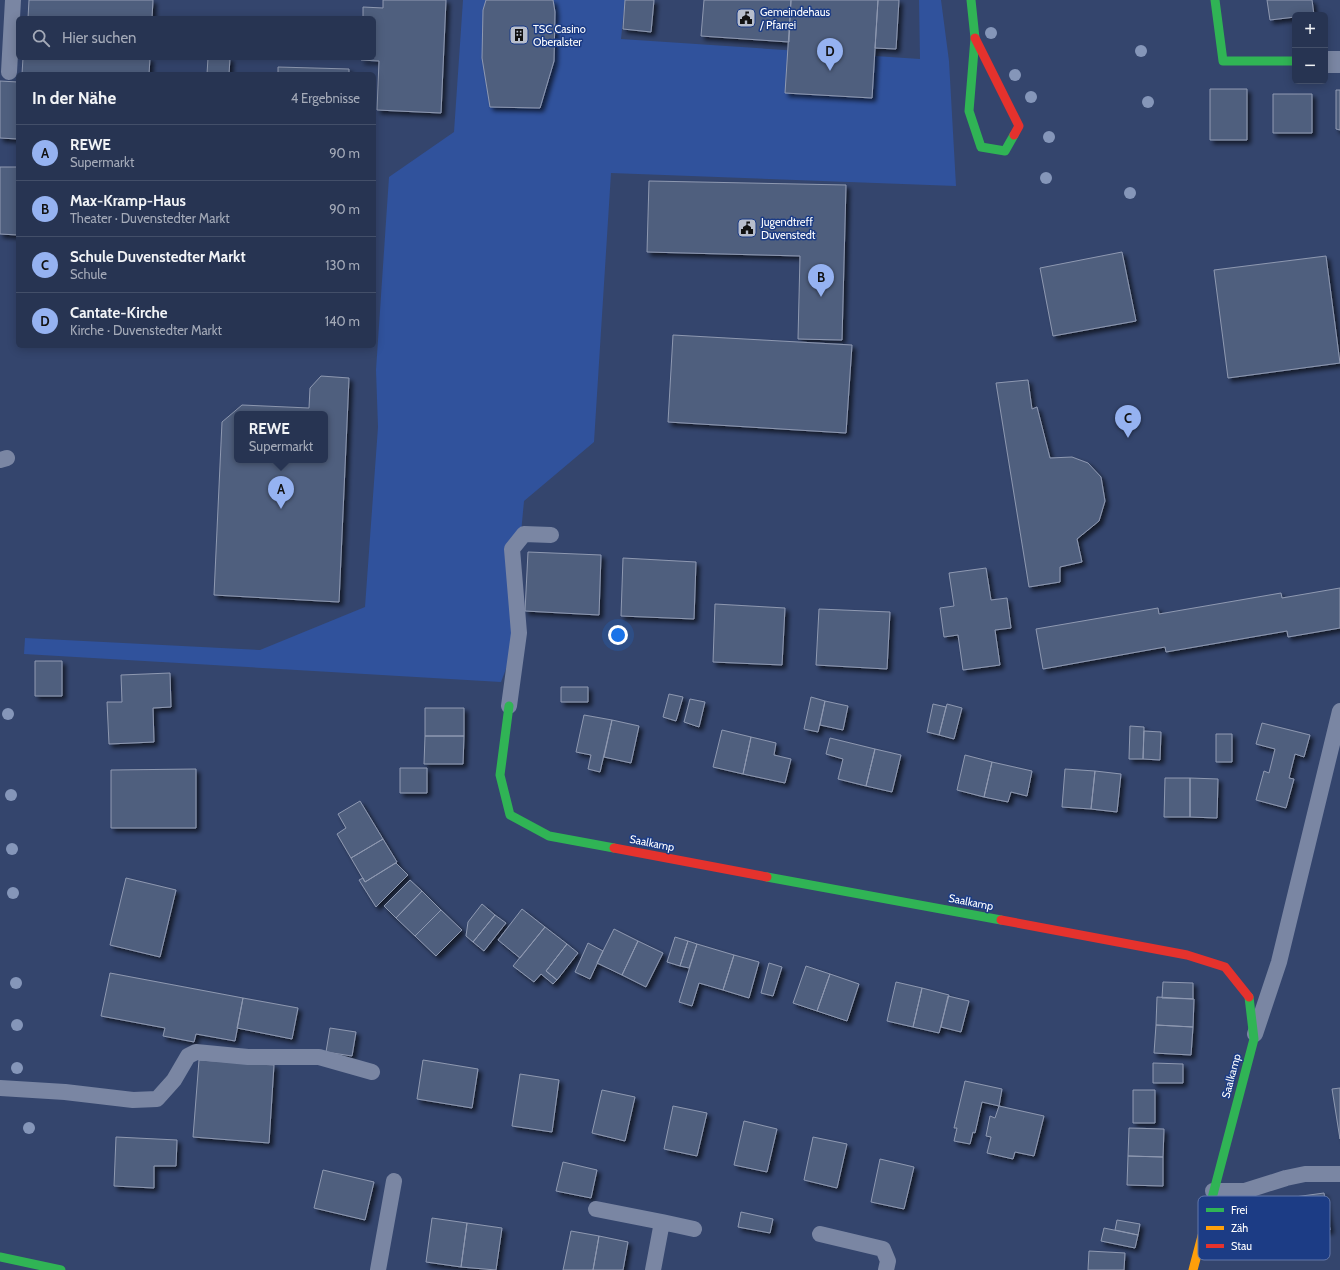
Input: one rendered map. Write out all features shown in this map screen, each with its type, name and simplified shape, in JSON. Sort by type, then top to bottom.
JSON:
[{"type":"street","points":[[971,0],[975,38],[969,111],[981,147],[1005,151],[1019,126],[1005,95],[975,38]]},
{"type":"street","points":[[1215,0],[1223,61],[1292,61]]},
{"type":"street","points":[[1328,62],[1340,62]]},
{"type":"street","name":"Saalkamp","points":[[509,706],[500,774],[510,814],[549,836],[1187,955],[1225,967],[1249,997],[1254,1039],[1213,1196]]},
{"type":"street","name":"Saalkamp","points":[[1193,1270],[1198,1251]]},
{"type":"street","points":[[0,1257],[61,1270]]},
{"type":"lane","points":[[9,72],[13,0]]},
{"type":"lane","points":[[509,706],[519,633],[512,550],[524,534],[551,536]]},
{"type":"lane","points":[[1254,1039],[1279,962],[1340,711]]},
{"type":"lane","points":[[0,1088],[65,1092],[133,1100],[157,1099],[174,1080],[188,1056],[196,1052],[248,1057],[319,1057],[372,1072]]},
{"type":"lane","points":[[1214,1191],[1245,1191],[1305,1174],[1340,1174]]},
{"type":"lane","points":[[378,1270],[394,1181]]},
{"type":"lane","points":[[596,1209],[694,1229]]},
{"type":"lane","points":[[653,1270],[662,1222]]},
{"type":"lane","points":[[820,1234],[883,1249],[888,1261],[886,1270]]},
{"type":"shaded area","points":[[463,0],[625,0],[621,39],[920,59],[919,0],[941,0],[949,61],[956,186],[611,173],[594,442],[524,501],[509,661],[501,682],[24,654],[25,638],[260,650],[365,607],[378,427],[376,370],[389,177],[454,132]]},
{"type":"building","points":[[29,0],[153,0],[152,16],[28,16]]},
{"type":"building","points":[[383,0],[446,0],[441,113],[377,110],[379,61],[361,60],[376,60],[376,16],[363,16],[363,7],[383,8]]},
{"type":"building","name":"TSC Casino Oberalster","points":[[486,0],[553,0],[555,12],[554,61],[540,108],[490,107],[482,58],[483,10]]},
{"type":"building","points":[[625,0],[654,0],[651,32],[623,29]]},
{"type":"building","name":"Gemeindehaus / Pfarrei","points":[[704,0],[791,0],[789,42],[701,36]]},
{"type":"building","points":[[791,0],[878,0],[872,98],[785,93]]},
{"type":"building","points":[[878,0],[899,0],[896,49],[875,48]]},
{"type":"building","points":[[1267,0],[1312,0],[1314,12],[1292,12],[1292,17],[1270,20]]},
{"type":"building","points":[[23,60],[150,60],[149,72],[22,72]]},
{"type":"building","points":[[208,60],[230,60],[229,72],[207,72]]},
{"type":"building","points":[[278,67],[349,69],[349,72],[278,72]]},
{"type":"building","points":[[0,81],[16,82],[16,139],[0,138]]},
{"type":"building","points":[[1210,89],[1247,89],[1247,140],[1210,140]]},
{"type":"building","points":[[1336,90],[1340,90],[1340,130],[1336,129]]},
{"type":"building","points":[[1273,94],[1312,94],[1312,133],[1273,133]]},
{"type":"building","points":[[0,167],[16,167],[16,235],[0,234]]},
{"type":"building","points":[[649,181],[846,185],[842,340],[798,339],[800,256],[647,252]]},
{"type":"building","points":[[1122,252],[1136,321],[1053,336],[1040,268]]},
{"type":"building","points":[[1326,256],[1340,363],[1228,378],[1214,270]]},
{"type":"building","points":[[673,335],[852,345],[846,433],[668,422]]},
{"type":"building","points":[[321,376],[349,378],[339,602],[214,595],[222,422],[234,412],[234,463],[328,463],[328,411],[235,411],[242,405],[309,408],[310,388]]},
{"type":"building","points":[[1028,380],[1032,409],[1037,407],[1050,458],[1072,457],[1088,463],[1101,477],[1105,501],[1099,521],[1077,539],[1082,562],[1060,567],[1060,582],[1029,587],[996,383]]},
{"type":"building","points":[[528,552],[601,555],[599,615],[525,611]]},
{"type":"building","points":[[623,558],[696,562],[694,619],[621,616]]},
{"type":"building","points":[[986,568],[991,600],[1007,598],[1011,628],[995,630],[1000,665],[963,670],[958,635],[944,637],[940,608],[954,606],[949,573]]},
{"type":"building","points":[[1340,588],[1340,628],[1288,637],[1287,631],[1166,652],[1165,647],[1043,669],[1036,629],[1158,608],[1159,614],[1281,593],[1282,598]]},
{"type":"building","points":[[715,604],[785,608],[782,665],[713,662]]},
{"type":"building","points":[[819,609],[890,612],[887,669],[816,665]]},
{"type":"building","points":[[35,661],[62,661],[62,696],[35,696]]},
{"type":"building","points":[[170,673],[171,707],[153,708],[154,742],[109,744],[107,702],[122,702],[121,675]]},
{"type":"building","points":[[561,687],[588,687],[588,702],[561,702]]},
{"type":"building","points":[[669,694],[683,697],[676,721],[663,717]]},
{"type":"building","points":[[811,697],[825,701],[818,732],[804,729]]},
{"type":"building","points":[[690,699],[705,702],[699,727],[684,722]]},
{"type":"building","points":[[825,701],[848,706],[843,730],[820,725]]},
{"type":"building","points":[[933,704],[946,707],[939,735],[927,732]]},
{"type":"building","points":[[947,704],[962,708],[954,739],[939,735]]},
{"type":"building","points":[[425,708],[464,708],[464,736],[425,736]]},
{"type":"building","points":[[584,715],[612,720],[600,772],[588,769],[591,755],[576,752]]},
{"type":"building","points":[[612,720],[639,726],[631,763],[604,757]]},
{"type":"building","points":[[1262,723],[1310,735],[1304,757],[1295,754],[1289,778],[1294,779],[1286,808],[1256,800],[1264,771],[1269,773],[1275,749],[1256,744]]},
{"type":"building","points":[[1130,726],[1144,727],[1143,759],[1129,759]]},
{"type":"building","points":[[722,730],[751,737],[743,774],[713,767]]},
{"type":"building","points":[[1144,731],[1161,732],[1160,760],[1143,759]]},
{"type":"building","points":[[1216,734],[1232,734],[1232,762],[1216,762]]},
{"type":"building","points":[[425,736],[464,736],[463,764],[424,764]]},
{"type":"building","points":[[751,737],[776,743],[774,755],[791,759],[785,783],[743,774]]},
{"type":"building","points":[[830,738],[875,749],[866,786],[838,779],[843,759],[826,754]]},
{"type":"building","points":[[875,749],[901,755],[892,792],[866,786]]},
{"type":"building","points":[[965,755],[992,762],[984,797],[957,790]]},
{"type":"building","points":[[992,762],[1032,771],[1027,796],[1011,792],[1008,802],[984,797]]},
{"type":"building","points":[[400,768],[427,768],[427,793],[400,793]]},
{"type":"building","points":[[196,769],[196,828],[111,828],[111,770]]},
{"type":"building","points":[[1065,769],[1095,771],[1091,809],[1062,807]]},
{"type":"building","points":[[1095,771],[1121,774],[1117,812],[1091,809]]},
{"type":"building","points":[[1165,778],[1190,778],[1190,817],[1164,817]]},
{"type":"building","points":[[1190,778],[1218,779],[1217,818],[1190,817]]},
{"type":"building","points":[[360,801],[383,839],[351,858],[337,834],[346,828],[338,814]]},
{"type":"building","points":[[383,839],[397,862],[365,882],[351,858]]},
{"type":"building","points":[[396,863],[408,875],[376,907],[359,880],[363,878],[365,882]]},
{"type":"building","points":[[126,878],[176,890],[160,957],[110,945]]},
{"type":"building","points":[[410,880],[422,891],[396,918],[384,906]]},
{"type":"building","points":[[422,891],[441,910],[415,936],[396,918]]},
{"type":"building","points":[[482,904],[495,915],[473,942],[466,936],[468,922]]},
{"type":"building","points":[[522,909],[545,927],[520,958],[498,940]]},
{"type":"building","points":[[441,910],[462,930],[436,956],[415,936]]},
{"type":"building","points":[[495,915],[506,923],[484,951],[473,942]]},
{"type":"building","points":[[545,927],[567,944],[546,971],[557,980],[553,984],[541,974],[534,982],[513,966]]},
{"type":"building","points":[[614,929],[638,941],[622,975],[597,963]]},
{"type":"building","points":[[675,937],[688,941],[680,966],[667,962]]},
{"type":"building","points":[[638,941],[663,953],[646,987],[622,975]]},
{"type":"building","points":[[688,941],[697,944],[689,968],[680,966]]},
{"type":"building","points":[[588,943],[603,951],[590,979],[575,972]]},
{"type":"building","points":[[567,944],[578,953],[557,980],[546,971]]},
{"type":"building","points":[[697,944],[734,955],[723,990],[699,983],[692,1006],[679,1002]]},
{"type":"building","points":[[734,955],[759,962],[749,998],[723,990]]},
{"type":"building","points":[[769,963],[782,967],[773,996],[761,993]]},
{"type":"building","points":[[806,966],[830,974],[817,1011],[793,1003]]},
{"type":"building","points":[[110,973],[243,998],[235,1041],[196,1034],[194,1042],[163,1036],[165,1028],[101,1016]]},
{"type":"building","points":[[830,974],[859,984],[847,1021],[817,1011]]},
{"type":"building","points":[[896,982],[922,988],[913,1027],[887,1021]]},
{"type":"building","points":[[1163,982],[1193,983],[1193,999],[1162,998]]},
{"type":"building","points":[[922,988],[949,995],[939,1033],[913,1027]]},
{"type":"building","points":[[948,996],[969,1001],[961,1032],[941,1027]]},
{"type":"building","points":[[1157,997],[1194,999],[1193,1027],[1156,1025]]},
{"type":"building","points":[[243,998],[298,1008],[292,1039],[237,1028]]},
{"type":"building","points":[[1156,1025],[1193,1027],[1191,1055],[1154,1053]]},
{"type":"building","points":[[330,1028],[356,1032],[352,1056],[326,1052]]},
{"type":"building","points":[[199,1060],[274,1065],[269,1143],[193,1137]]},
{"type":"building","points":[[423,1060],[478,1069],[472,1108],[417,1099]]},
{"type":"building","points":[[1153,1063],[1183,1064],[1183,1083],[1153,1083]]},
{"type":"building","points":[[520,1074],[559,1080],[552,1132],[512,1126]]},
{"type":"building","points":[[965,1081],[1002,1089],[999,1106],[982,1102],[975,1133],[973,1132],[970,1144],[954,1141],[957,1128],[954,1128]]},
{"type":"building","points":[[1340,1088],[1340,1139],[1332,1089]]},
{"type":"building","points":[[602,1090],[635,1097],[625,1141],[592,1133]]},
{"type":"building","points":[[1133,1090],[1155,1090],[1155,1123],[1133,1123]]},
{"type":"building","points":[[673,1106],[707,1113],[697,1156],[664,1149]]},
{"type":"building","points":[[999,1106],[1044,1116],[1034,1156],[1015,1152],[1013,1159],[987,1153],[991,1137],[986,1136],[990,1116],[995,1118]]},
{"type":"building","points":[[744,1121],[777,1129],[767,1172],[734,1165]]},
{"type":"building","points":[[1129,1128],[1164,1129],[1163,1157],[1128,1156]]},
{"type":"building","points":[[116,1137],[177,1140],[176,1166],[154,1166],[154,1188],[114,1186]]},
{"type":"building","points":[[813,1137],[847,1144],[837,1188],[804,1180]]},
{"type":"building","points":[[1128,1156],[1163,1157],[1163,1186],[1127,1185]]},
{"type":"building","points":[[880,1159],[914,1167],[904,1209],[871,1202]]},
{"type":"building","points":[[563,1162],[597,1170],[591,1198],[556,1191]]},
{"type":"building","points":[[323,1170],[374,1182],[365,1220],[314,1208]]},
{"type":"building","points":[[1324,1193],[1324,1196],[1302,1196]]},
{"type":"building","points":[[741,1212],[773,1219],[770,1233],[738,1227]]},
{"type":"building","points":[[432,1218],[467,1223],[461,1267],[426,1262]]},
{"type":"building","points":[[1117,1220],[1140,1224],[1138,1235],[1115,1230]]},
{"type":"building","points":[[467,1223],[502,1228],[496,1270],[461,1267]]},
{"type":"building","points":[[1104,1228],[1138,1235],[1135,1248],[1101,1241]]},
{"type":"building","points":[[571,1231],[599,1236],[593,1270],[563,1270]]},
{"type":"building","points":[[599,1236],[628,1242],[623,1270],[593,1270]]},
{"type":"building","points":[[1089,1251],[1125,1253],[1124,1270],[1088,1270]]},
{"type":"traffic: fast","points":[[971,0],[975,38],[969,111],[981,147],[1005,151],[1014,135]]},
{"type":"traffic: fast","points":[[1215,0],[1223,61],[1292,61]]},
{"type":"traffic: fast","points":[[509,706],[500,775],[510,815],[549,836],[614,848]]},
{"type":"traffic: fast","points":[[767,877],[1001,920]]},
{"type":"traffic: fast","points":[[1213,1196],[1254,1039],[1249,997]]},
{"type":"traffic: fast","points":[[0,1257],[61,1270]]},
{"type":"traffic: slow","points":[[1193,1270],[1198,1251]]},
{"type":"traffic: jam","points":[[975,38],[1019,126],[1014,135]]},
{"type":"traffic: jam","points":[[614,848],[767,877]]},
{"type":"traffic: jam","points":[[1001,920],[1187,955],[1225,967],[1249,997]]},
{"type":"place","name":"Gemeindehaus / Pfarrei","points":[[746,18]]},
{"type":"place","name":"TSC Casino Oberalster","points":[[519,35]]},
{"type":"place","name":"Cantate-Kirche","points":[[830,71]]},
{"type":"place","name":"Jugendtreff Duvenstedt","points":[[747,228]]},
{"type":"place","name":"Max-Kramp-Haus","points":[[821,297]]},
{"type":"place","name":"Schule Duvenstedter Markt","points":[[1128,438]]},
{"type":"place","name":"REWE","points":[[281,509]]}]
